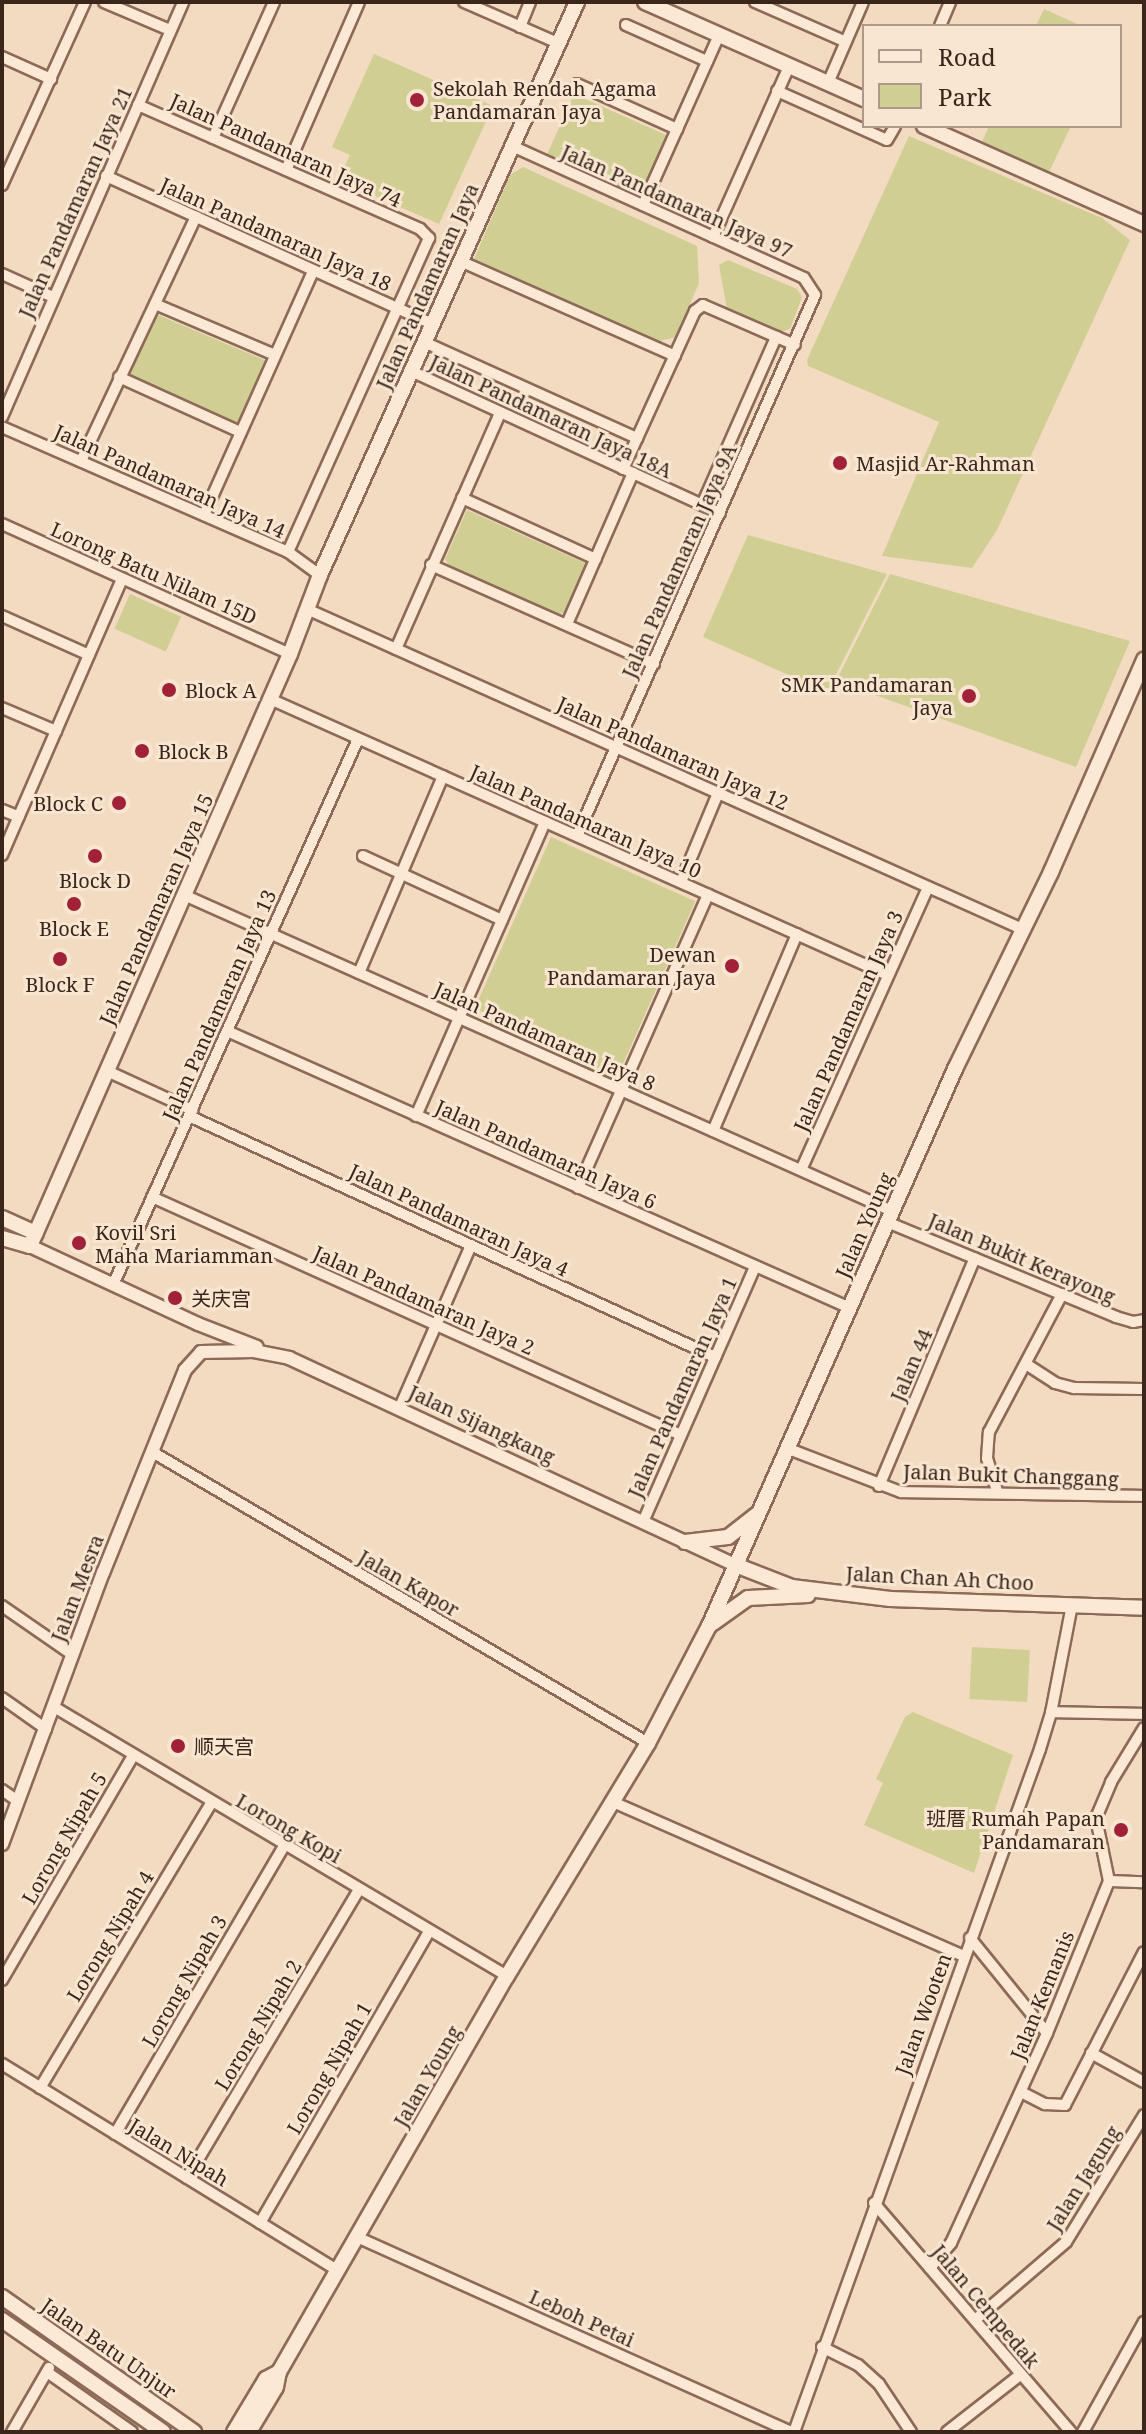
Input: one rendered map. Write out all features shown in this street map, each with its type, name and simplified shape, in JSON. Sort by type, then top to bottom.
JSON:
[{"type":"main road","name":"Jalan Pandamaran Jaya","points":[[318,581],[577,2]]},
{"type":"main road","points":[[645,2],[665,6],[719,35],[862,98]]},
{"type":"main road","points":[[928,128],[1144,224]]},
{"type":"main road","name":"Jalan Pandamaran Jaya 15","points":[[33,1239],[290,654],[318,581]]},
{"type":"main road","name":"Jalan Young","points":[[249,2432],[276,2387],[279,2372],[507,1976],[648,1743],[709,1626],[890,1216],[1092,781],[1144,660]]},
{"type":"main road","points":[[2,1218],[33,1239]]},
{"type":"main road","points":[[2,1238],[33,1239]]},
{"type":"main road","points":[[685,1542],[728,1537],[752,1520],[766,1502]]},
{"type":"main road","name":"Jalan Chan Ah Choo","points":[[738,1566],[792,1587],[890,1599],[1144,1608]]},
{"type":"main road","points":[[709,1626],[748,1598],[847,1594]]},
{"type":"main road","name":"Jalan Batu Unjur","points":[[2,2297],[194,2432]]},
{"type":"main road","name":"Jalan Batu Unjur","points":[[2,2320],[163,2432]]},
{"type":"main road","name":"Jalan Young","points":[[234,2432],[266,2379],[279,2372]]},
{"type":"street","points":[[3,178],[85,2]]},
{"type":"street","points":[[104,2],[170,30]]},
{"type":"street","name":"Jalan Pandamaran Jaya 21","points":[[2,417],[183,2]]},
{"type":"street","points":[[213,138],[274,2]]},
{"type":"street","points":[[286,170],[359,2]]},
{"type":"street","points":[[464,2],[558,43]]},
{"type":"street","points":[[520,27],[530,2]]},
{"type":"street","points":[[755,2],[846,42]]},
{"type":"street","points":[[828,83],[863,2]]},
{"type":"street","points":[[941,24],[950,2]]},
{"type":"street","points":[[626,25],[707,61]]},
{"type":"street","points":[[643,205],[719,35]]},
{"type":"street","points":[[2,57],[51,79]]},
{"type":"street","points":[[713,237],[789,66]]},
{"type":"street","points":[[577,84],[677,129]]},
{"type":"street","points":[[777,91],[887,140],[894,128]]},
{"type":"street","name":"Jalan Pandamaran Jaya 74","points":[[138,105],[420,229],[429,238],[429,245],[398,309]]},
{"type":"street","name":"Jalan Pandamaran Jaya 97","points":[[512,146],[804,278],[812,286],[814,301]]},
{"type":"street","name":"Jalan Pandamaran Jaya 18","points":[[106,176],[432,324]]},
{"type":"street","points":[[81,461],[196,217]]},
{"type":"street","points":[[460,261],[675,356]]},
{"type":"street","points":[[204,515],[313,271]]},
{"type":"street","points":[[2,274],[53,297]]},
{"type":"street","name":"Jalan Pandamaran Jaya 9A","points":[[577,836],[814,301]]},
{"type":"street","points":[[155,304],[275,355]]},
{"type":"street","points":[[567,624],[596,559],[637,438],[695,311],[703,305],[795,345]]},
{"type":"street","points":[[288,552],[398,309]]},
{"type":"street","points":[[702,505],[776,337]]},
{"type":"street","points":[[424,342],[637,438]]},
{"type":"street","name":"Jalan Pandamaran Jaya 18A","points":[[411,371],[720,513]]},
{"type":"street","points":[[119,377],[240,432]]},
{"type":"street","points":[[396,649],[500,413]]},
{"type":"street","name":"Jalan Pandamaran Jaya 14","points":[[2,427],[288,552],[318,581]]},
{"type":"street","points":[[462,498],[596,559]]},
{"type":"street","name":"Lorong Batu Nilam 15D","points":[[2,524],[290,654]]},
{"type":"street","points":[[431,565],[654,664]]},
{"type":"street","points":[[2,855],[122,579]]},
{"type":"street","name":"Jalan Pandamaran Jaya 12","points":[[309,610],[1022,929]]},
{"type":"street","points":[[2,616],[89,655]]},
{"type":"street","name":"Jalan Pandamaran Jaya 10","points":[[270,699],[888,975]]},
{"type":"street","points":[[2,708],[56,731]]},
{"type":"street","name":"Jalan Pandamaran Jaya 13","points":[[113,1285],[358,739]]},
{"type":"street","points":[[359,973],[443,776]]},
{"type":"street","points":[[681,882],[718,793]]},
{"type":"street","points":[[2,810],[19,817]]},
{"type":"street","points":[[416,1116],[545,822]]},
{"type":"street","points":[[363,856],[502,920]]},
{"type":"street","name":"Jalan Pandamaran Jaya 3","points":[[801,1170],[928,887]]},
{"type":"street","name":"Jalan Pandamaran Jaya 8","points":[[184,895],[801,1170],[890,1216]]},
{"type":"street","points":[[578,1188],[708,895]]},
{"type":"street","points":[[713,1131],[797,934]]},
{"type":"street","name":"Jalan Pandamaran Jaya 6","points":[[227,1031],[850,1308]]},
{"type":"street","name":"Jalan Pandamaran Jaya 4","points":[[107,1071],[190,1113],[715,1357]]},
{"type":"street","name":"Jalan Pandamaran Jaya 2","points":[[152,1197],[681,1435]]},
{"type":"street","name":"Jalan Bukit Kerayong","points":[[890,1216],[975,1258],[1116,1317],[1133,1322],[1144,1320]]},
{"type":"street","points":[[33,1239],[113,1285],[275,1354]]},
{"type":"street","points":[[400,1407],[471,1245]]},
{"type":"street","name":"Jalan 44","points":[[879,1486],[975,1258]]},
{"type":"street","name":"Jalan Pandamaran Jaya 1","points":[[643,1522],[755,1267]]},
{"type":"street","points":[[997,1491],[986,1446],[989,1432],[1062,1294]]},
{"type":"street","name":"Jalan Sijangkang","points":[[201,1352],[238,1350],[275,1354],[400,1407],[738,1566]]},
{"type":"street","name":"Jalan Mesra","points":[[2,1844],[185,1370],[201,1352]]},
{"type":"street","points":[[1026,1364],[1055,1383],[1074,1388],[1144,1389]]},
{"type":"street","name":"Jalan Bukit Changgang","points":[[789,1449],[901,1492],[997,1491],[1144,1496]]},
{"type":"street","name":"Jalan Kapor","points":[[154,1453],[648,1743]]},
{"type":"street","name":"Jalan Wooten","points":[[793,2432],[1051,1712],[1072,1605]]},
{"type":"street","points":[[2,1606],[73,1655]]},
{"type":"street","points":[[2,1698],[46,1729]]},
{"type":"street","name":"Lorong Kopi","points":[[54,1707],[507,1976]]},
{"type":"street","points":[[1051,1712],[1144,1714]]},
{"type":"street","points":[[1144,1728],[1111,1782],[1096,1818],[1109,1881],[1144,1882]]},
{"type":"street","name":"Lorong Nipah 5","points":[[2,1980],[133,1756]]},
{"type":"street","points":[[2,1790],[18,1801]]},
{"type":"street","points":[[613,1802],[963,1956]]},
{"type":"street","name":"Lorong Nipah 4","points":[[40,2088],[211,1803]]},
{"type":"street","name":"Lorong Nipah 3","points":[[115,2134],[284,1846]]},
{"type":"street","name":"Jalan Kemanis","points":[[930,2268],[951,2243],[1021,2092],[1109,1881]]},
{"type":"street","name":"Lorong Nipah 2","points":[[187,2178],[359,1890]]},
{"type":"street","name":"Lorong Nipah 1","points":[[260,2223],[429,1931]]},
{"type":"street","points":[[970,1938],[1047,2033]]},
{"type":"street","points":[[1021,2092],[1045,2104],[1065,2105],[1144,1952]]},
{"type":"street","points":[[1091,2053],[1144,2082]]},
{"type":"street","name":"Jalan Nipah","points":[[2,2064],[337,2270]]},
{"type":"street","name":"Jalan Jagung","points":[[975,2320],[1066,2242],[1144,2115]]},
{"type":"street","name":"Jalan Cempedak","points":[[874,2203],[1071,2432]]},
{"type":"street","name":"Leboh Petai","points":[[357,2237],[793,2432]]},
{"type":"street","points":[[1083,2432],[1144,2322]]},
{"type":"street","points":[[822,2347],[858,2365],[879,2384],[911,2432]]},
{"type":"street","points":[[12,2432],[55,2356]]},
{"type":"street","points":[[47,2372],[132,2432]]},
{"type":"street","points":[[947,2432],[1020,2375]]},
{"type":"green space","points":[[1044,9],[1078,24],[1037,24]]},
{"type":"green space","points":[[374,54],[493,106],[439,224],[338,180],[350,155],[332,147]]},
{"type":"green space","points":[[574,94],[670,137],[642,200],[546,157]]},
{"type":"green space","points":[[988,128],[1070,128],[1049,172],[982,142]]},
{"type":"green space","points":[[909,136],[1102,218],[1130,240],[997,530],[972,568],[882,556],[939,422],[808,366],[807,360]]},
{"type":"green space","points":[[523,167],[697,246],[699,283],[676,337],[656,342],[474,259],[510,175]]},
{"type":"green space","points":[[728,260],[797,289],[802,297],[790,329],[780,332],[727,309],[719,265]]},
{"type":"green space","points":[[156,314],[266,360],[239,423],[129,377]]},
{"type":"green space","points":[[467,510],[587,564],[566,612],[556,615],[451,569],[445,559]]},
{"type":"green space","points":[[748,535],[887,574],[827,692],[703,637]]},
{"type":"green space","points":[[890,574],[1130,641],[1076,767],[836,681]]},
{"type":"green space","points":[[130,594],[181,617],[166,651],[115,629]]},
{"type":"green space","points":[[551,837],[695,901],[614,1084],[470,1020]]},
{"type":"green space","points":[[972,1647],[1030,1650],[1027,1702],[969,1699]]},
{"type":"green space","points":[[913,1712],[1013,1755],[974,1873],[864,1825],[883,1783],[876,1779],[905,1717]]},
{"type":"place","name":"Sekolah Rendah Agama Pandamaran Jaya","points":[[417,100]]},
{"type":"place","name":"Masjid Ar-Rahman","points":[[840,463]]},
{"type":"place","name":"Block A","points":[[169,690]]},
{"type":"place","name":"SMK Pandamaran Jaya","points":[[969,696]]},
{"type":"place","name":"Block B","points":[[142,751]]},
{"type":"place","name":"Block C","points":[[119,803]]},
{"type":"place","name":"Block D","points":[[95,856]]},
{"type":"place","name":"Block E","points":[[74,904]]},
{"type":"place","name":"Block F","points":[[60,959]]},
{"type":"place","name":"Dewan Pandamaran Jaya","points":[[732,966]]},
{"type":"place","name":"Kovil Sri Maha Mariamman","points":[[79,1243]]},
{"type":"place","name":"关庆宫","points":[[175,1298]]},
{"type":"place","name":"顺天宫","points":[[178,1746]]},
{"type":"place","name":"班厝 Rumah Papan Pandamaran","points":[[1121,1830]]}]
